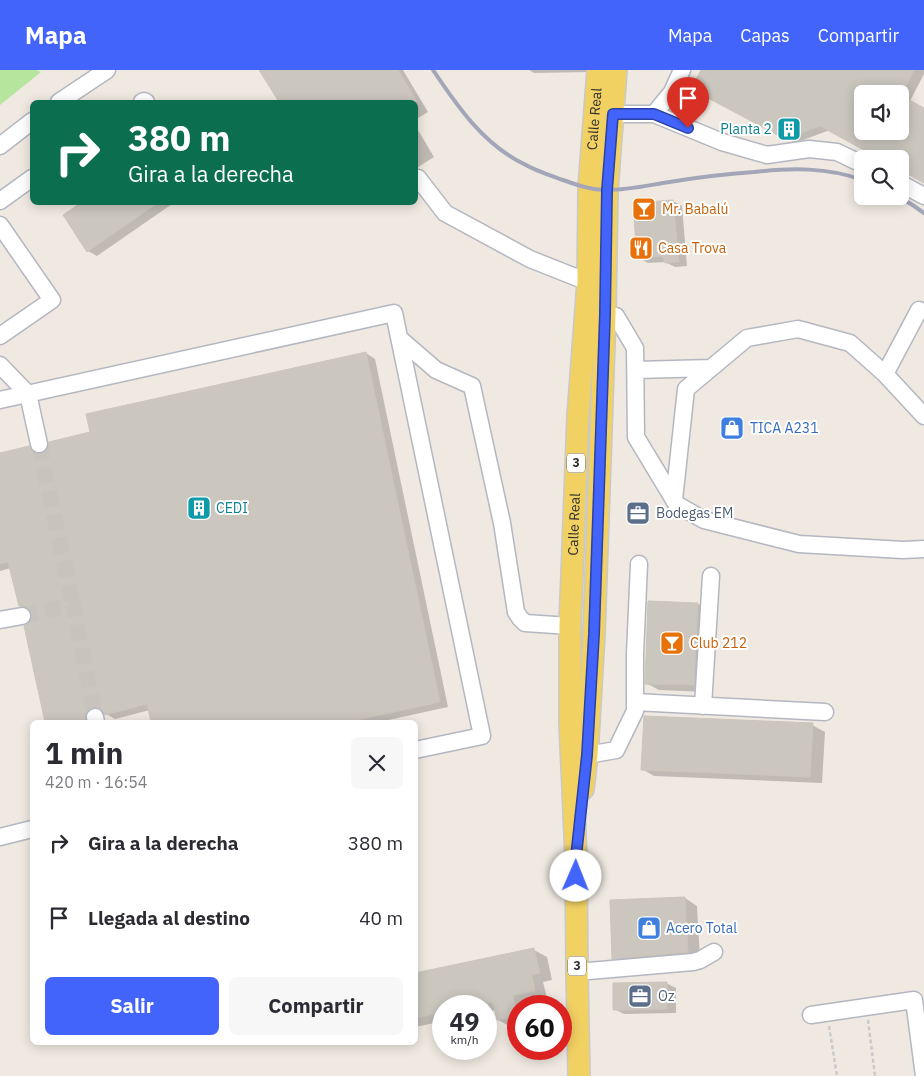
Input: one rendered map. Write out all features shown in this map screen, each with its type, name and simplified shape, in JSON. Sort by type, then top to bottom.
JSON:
[{"type":"main road","name":"Calle Real","points":[[580,1076],[576,857],[571,739],[570,626],[578,416],[588,282],[589,188],[598,70]]},
{"type":"main road","name":"Calle Real","points":[[576,857],[587,755],[591,688],[605,314],[607,190],[616,70]]},
{"type":"main road","points":[[591,688],[579,640],[570,626],[587,598],[596,577]]},
{"type":"street","points":[[62,100],[107,70]]},
{"type":"street","points":[[654,114],[672,92],[682,70]]},
{"type":"street","points":[[613,114],[654,114],[722,142],[767,155],[809,149],[837,152],[854,160]]},
{"type":"street","points":[[0,146],[30,123]]},
{"type":"street","points":[[418,178],[445,213],[530,259],[588,282]]},
{"type":"street","points":[[0,201],[30,179]]},
{"type":"street","points":[[909,187],[924,196]]},
{"type":"street","points":[[0,225],[52,300],[0,336]]},
{"type":"street","points":[[885,374],[919,310]]},
{"type":"street","points":[[0,400],[394,313],[482,736],[418,749]]},
{"type":"street","points":[[605,314],[616,316],[635,348],[636,437],[676,504],[704,520],[799,544],[903,550],[924,549]]},
{"type":"street","points":[[674,500],[686,389],[747,338],[798,329],[850,342],[885,374],[924,416]]},
{"type":"street","points":[[399,338],[436,370],[472,386],[502,524],[516,612],[525,623],[570,626]]},
{"type":"street","points":[[0,365],[28,394],[39,444]]},
{"type":"street","points":[[636,370],[711,368]]},
{"type":"street","points":[[587,755],[616,750],[635,711],[639,564]]},
{"type":"street","points":[[703,706],[712,576]]},
{"type":"street","points":[[0,620],[22,616]]},
{"type":"street","points":[[635,702],[825,712]]},
{"type":"street","points":[[0,837],[30,830]]},
{"type":"street","points":[[577,972],[694,962],[714,952]]},
{"type":"street","points":[[819,1014],[914,1000],[924,1076]]},
{"type":"path","points":[[867,1007],[875,1076]]},
{"type":"path","points":[[819,1014],[836,1076]]},
{"type":"green space","points":[[0,70],[37,70],[41,72],[0,105]]},
{"type":"building","points":[[259,70],[398,70],[416,100],[278,100]]},
{"type":"building","name":"Planta 2","points":[[701,70],[914,70],[906,85],[854,85],[854,140],[909,140],[909,100],[924,108],[924,183],[909,175],[909,150],[864,150],[820,126],[785,139],[691,89]]},
{"type":"building","points":[[673,200],[679,262],[665,263],[662,256],[637,259],[633,203]]},
{"type":"building","points":[[78,205],[155,205],[87,252],[63,215]]},
{"type":"building","name":"CEDI","points":[[366,352],[440,702],[357,720],[151,720],[147,704],[105,715],[102,710],[94,707],[86,713],[85,720],[45,720],[24,626],[31,620],[32,614],[26,607],[19,606],[8,562],[0,564],[0,453],[29,446],[32,451],[42,454],[46,451],[49,442],[90,432],[86,414]]},
{"type":"building","name":"Club 212","points":[[648,601],[698,603],[694,685],[645,684]]},
{"type":"building","points":[[644,716],[813,723],[810,777],[641,770]]},
{"type":"building","name":"Acero Total","points":[[685,897],[688,952],[612,959],[610,900]]},
{"type":"building","points":[[534,948],[540,973],[532,975],[535,991],[507,995],[507,1018],[497,1020],[497,995],[432,995],[432,1014],[418,1017],[418,972]]},
{"type":"building","name":"Oz","points":[[667,982],[667,1009],[613,1010],[613,983]]},
{"type":"tunnel","points":[[39,444],[73,605]]},
{"type":"tunnel","points":[[22,616],[73,605],[95,717]]},
{"type":"railway","points":[[433,70],[462,111],[496,146],[533,169],[584,187],[601,190],[635,188],[719,175],[795,169],[836,173],[854,178]]},
{"type":"railway","points":[[909,203],[924,213]]},
{"type":"place","name":"Planta 2","points":[[789,129]]},
{"type":"place","name":"Mr. Babalú","points":[[644,209]]},
{"type":"place","name":"Casa Trova","points":[[641,248]]},
{"type":"place","name":"TICA A231","points":[[732,428]]},
{"type":"place","name":"CEDI","points":[[199,508]]},
{"type":"place","name":"Bodegas EM","points":[[638,513]]},
{"type":"place","name":"Club 212","points":[[672,643]]},
{"type":"place","name":"Acero Total","points":[[649,928]]},
{"type":"place","name":"Oz","points":[[640,996]]},
{"type":"route","points":[[576,876],[576,857],[587,755],[594,634],[605,314],[607,190],[613,114],[654,114],[688,128]]}]
